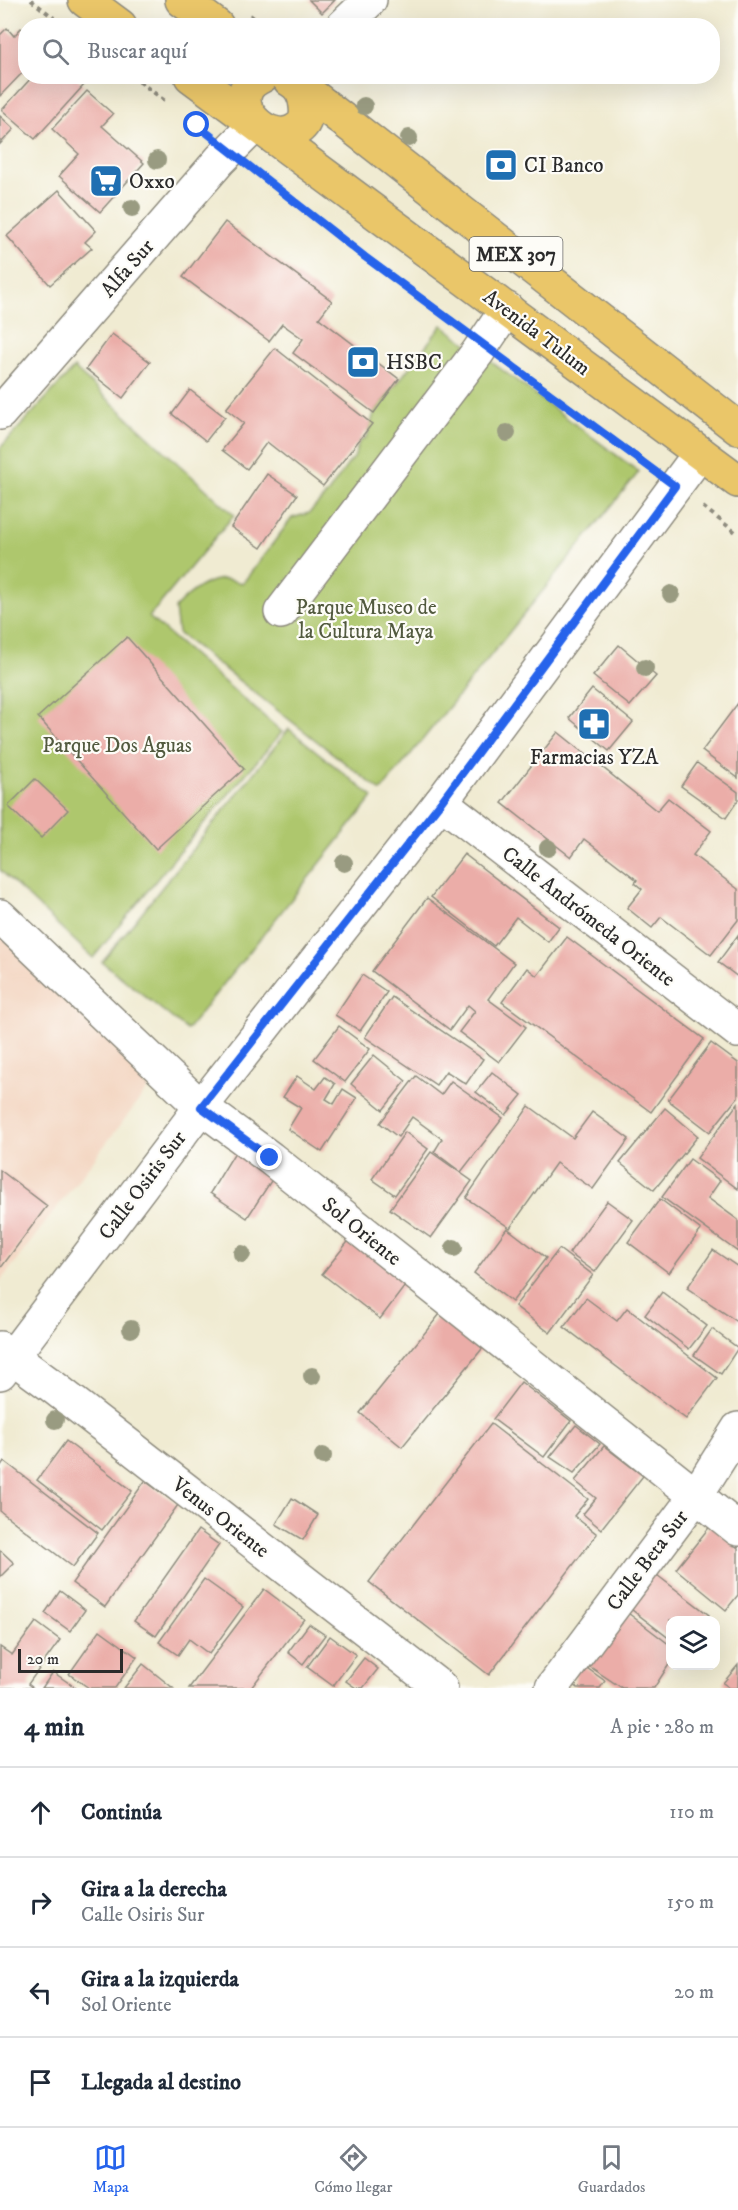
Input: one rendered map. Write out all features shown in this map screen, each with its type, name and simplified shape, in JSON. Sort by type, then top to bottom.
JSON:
[{"type":"main road","points":[[85,0],[109,18]]},
{"type":"main road","points":[[182,0],[206,18]]},
{"type":"main road","name":"Avenida Tulum","points":[[201,84],[738,482]]},
{"type":"main road","points":[[249,84],[244,106],[256,124],[282,135],[295,132],[304,123],[307,112],[305,100],[290,84]]},
{"type":"main road","name":"MEX 307","points":[[293,84],[738,428]]},
{"type":"street","points":[[351,18],[370,0]]},
{"type":"street","name":"Alfa Sur","points":[[0,413],[256,124]]},
{"type":"street","points":[[280,612],[484,344],[507,309]]},
{"type":"street","name":"Calle Osiris Sur","points":[[4,1359],[441,802],[700,453]]},
{"type":"street","name":"Calle Andrómeda Oriente","points":[[441,802],[738,1031]]},
{"type":"street","name":"Sol Oriente","points":[[0,916],[201,1107],[270,1158],[738,1529]]},
{"type":"street","name":"Venus Oriente","points":[[4,1359],[52,1386],[441,1688]]},
{"type":"street","name":"Calle Beta Sur","points":[[552,1688],[695,1497],[738,1430]]},
{"type":"path","points":[[31,0],[55,18]]},
{"type":"path","points":[[143,84],[169,104]]},
{"type":"path","points":[[230,152],[365,257],[738,534]]},
{"type":"shaded area","points":[[0,934],[153,1082],[0,1282]]},
{"type":"green space","name":"Parque Museo de la Cultura Maya","points":[[442,325],[639,472],[381,791],[178,633],[175,608],[191,593],[210,582],[224,579],[243,583],[292,518],[309,513],[328,493],[354,458],[359,442],[367,437],[374,413]]},
{"type":"green space","name":"Parque Dos Aguas","points":[[74,368],[234,515],[149,617],[282,732],[180,851],[93,958],[0,870],[0,448]]},
{"type":"green space","points":[[289,729],[373,797],[187,1030],[102,962]]},
{"type":"building","points":[[309,0],[335,0],[322,13]]},
{"type":"building","points":[[7,28],[14,36],[18,31],[18,77],[0,96],[0,35]]},
{"type":"building","points":[[26,84],[84,85],[35,139],[2,110]]},
{"type":"building","points":[[87,91],[113,114],[102,126],[144,163],[100,212],[59,176],[79,154],[52,129]]},
{"type":"building","points":[[0,116],[14,129],[0,144]]},
{"type":"building","points":[[59,190],[96,231],[85,242],[92,248],[50,285],[7,236]]},
{"type":"building","points":[[225,222],[332,301],[319,318],[399,379],[374,413],[293,353],[303,339],[282,324],[269,341],[183,277]]},
{"type":"building","points":[[112,334],[150,362],[123,398],[86,369]]},
{"type":"building","points":[[275,348],[372,424],[323,486],[267,442],[247,469],[222,450],[244,423],[226,409]]},
{"type":"building","points":[[190,390],[225,417],[206,441],[172,414]]},
{"type":"building","points":[[267,474],[297,495],[261,548],[231,527]]},
{"type":"building","points":[[127,637],[244,769],[156,849],[38,717]]},
{"type":"building","points":[[619,645],[656,676],[630,706],[593,676]]},
{"type":"building","points":[[592,689],[633,722],[609,751],[569,718]]},
{"type":"building","points":[[738,703],[738,778],[702,751]]},
{"type":"building","points":[[558,732],[657,811],[668,798],[711,831],[693,855],[738,889],[738,920],[711,955],[661,917],[652,928],[627,908],[642,889],[635,883],[637,880],[584,839],[571,857],[502,803]]},
{"type":"building","points":[[697,763],[738,792],[738,800],[726,818],[681,786]]},
{"type":"building","points":[[35,779],[68,810],[41,838],[8,806]]},
{"type":"building","points":[[464,854],[559,927],[548,942],[516,917],[494,946],[431,897]]},
{"type":"building","points":[[427,898],[514,963],[488,999],[526,1027],[499,1062],[459,1032],[475,1011],[468,1005],[450,1030],[372,971]]},
{"type":"building","points":[[738,935],[738,977],[718,962]]},
{"type":"building","points":[[567,937],[704,1039],[651,1112],[502,1002],[527,968],[537,976]]},
{"type":"building","points":[[362,975],[387,992],[360,1031],[335,1015]]},
{"type":"building","points":[[392,997],[483,1059],[466,1084],[446,1071],[436,1085],[365,1037]]},
{"type":"building","points":[[339,1026],[370,1049],[345,1082],[314,1059]]},
{"type":"building","points":[[711,1043],[738,1063],[738,1097],[710,1132],[668,1100]]},
{"type":"building","points":[[374,1055],[406,1081],[383,1110],[351,1084]]},
{"type":"building","points":[[492,1072],[522,1095],[506,1115],[476,1092]]},
{"type":"building","points":[[297,1076],[316,1089],[325,1077],[335,1084],[326,1099],[334,1104],[343,1089],[357,1098],[322,1152],[288,1129],[301,1108],[283,1097]]},
{"type":"building","points":[[416,1076],[441,1095],[451,1081],[503,1118],[461,1172],[434,1152],[442,1139],[412,1117],[398,1137],[380,1123]]},
{"type":"building","points":[[738,1103],[738,1189],[697,1158]]},
{"type":"building","points":[[529,1106],[573,1138],[592,1112],[629,1139],[593,1189],[556,1163],[510,1228],[466,1198]]},
{"type":"building","points":[[665,1108],[698,1136],[654,1190],[620,1163]]},
{"type":"building","points":[[405,1132],[428,1149],[395,1195],[372,1179]]},
{"type":"building","points":[[235,1152],[273,1178],[247,1218],[210,1193]]},
{"type":"building","points":[[431,1152],[472,1181],[431,1238],[390,1209]]},
{"type":"building","points":[[690,1159],[720,1181],[708,1198],[738,1220],[738,1252],[662,1197]]},
{"type":"building","points":[[0,1170],[47,1206],[0,1269]]},
{"type":"building","points":[[660,1199],[701,1230],[669,1273],[628,1242]]},
{"type":"building","points":[[607,1201],[633,1220],[595,1272],[569,1253]]},
{"type":"building","points":[[507,1228],[546,1258],[512,1302],[474,1273]]},
{"type":"building","points":[[351,1238],[408,1282],[380,1319],[322,1274]]},
{"type":"building","points":[[559,1249],[593,1275],[550,1333],[515,1306]]},
{"type":"building","points":[[713,1250],[738,1267],[738,1322],[687,1288]]},
{"type":"building","points":[[662,1292],[707,1326],[689,1349],[645,1315]]},
{"type":"building","points":[[586,1298],[617,1321],[627,1308],[717,1378],[686,1419],[564,1327]]},
{"type":"building","points":[[444,1309],[486,1344],[402,1447],[360,1413]]},
{"type":"building","points":[[712,1329],[738,1348],[721,1374],[694,1355]]},
{"type":"building","points":[[521,1382],[571,1421],[544,1457],[493,1419]]},
{"type":"building","points":[[491,1424],[588,1499],[574,1516],[597,1534],[489,1675],[369,1582]]},
{"type":"building","points":[[576,1425],[600,1444],[574,1473],[550,1457]]},
{"type":"building","points":[[66,1441],[132,1491],[102,1530],[37,1480]]},
{"type":"building","points":[[604,1446],[643,1476],[601,1529],[583,1514],[596,1498],[575,1481]]},
{"type":"building","points":[[4,1461],[98,1533],[73,1567],[0,1511],[0,1467]]},
{"type":"building","points":[[145,1481],[178,1505],[105,1607],[72,1583]]},
{"type":"building","points":[[292,1498],[318,1515],[303,1540],[276,1524]]},
{"type":"building","points":[[711,1525],[738,1548],[738,1595],[726,1610],[676,1569]]},
{"type":"building","points":[[198,1530],[219,1545],[156,1636],[134,1621]]},
{"type":"building","points":[[0,1550],[14,1563],[0,1577]]},
{"type":"building","points":[[653,1572],[709,1615],[666,1616],[666,1636],[627,1606]]},
{"type":"building","points":[[204,1579],[243,1607],[209,1654],[189,1639],[178,1655],[159,1642]]},
{"type":"building","points":[[264,1589],[304,1619],[251,1688],[189,1688]]},
{"type":"building","points":[[60,1591],[85,1610],[70,1631],[45,1613]]},
{"type":"building","points":[[624,1610],[666,1642],[666,1669],[654,1688],[622,1688],[583,1662]]},
{"type":"building","points":[[36,1622],[60,1640],[28,1684],[33,1688],[0,1688],[0,1647],[12,1655]]},
{"type":"building","points":[[309,1624],[325,1635],[303,1664],[288,1652]]},
{"type":"building","points":[[100,1630],[137,1657],[115,1688],[89,1688],[69,1674]]},
{"type":"building","points":[[330,1636],[356,1655],[333,1686],[307,1667]]},
{"type":"building","points":[[364,1658],[378,1669],[363,1688],[356,1688],[346,1681]]},
{"type":"building","points":[[577,1661],[605,1681],[600,1688],[578,1688],[574,1685]]},
{"type":"building","points":[[143,1664],[173,1688],[124,1688]]},
{"type":"building","points":[[738,1665],[738,1688],[730,1688],[723,1683]]},
{"type":"building","points":[[53,1672],[76,1688],[42,1688]]},
{"type":"place","name":"CI Banco","points":[[501,165]]},
{"type":"place","name":"Oxxo","points":[[106,181]]},
{"type":"place","name":"HSBC","points":[[363,362]]},
{"type":"place","name":"Farmacias YZA","points":[[594,724]]},
{"type":"route","points":[[197,125],[365,257],[675,486],[441,802],[201,1107],[270,1158]]}]
